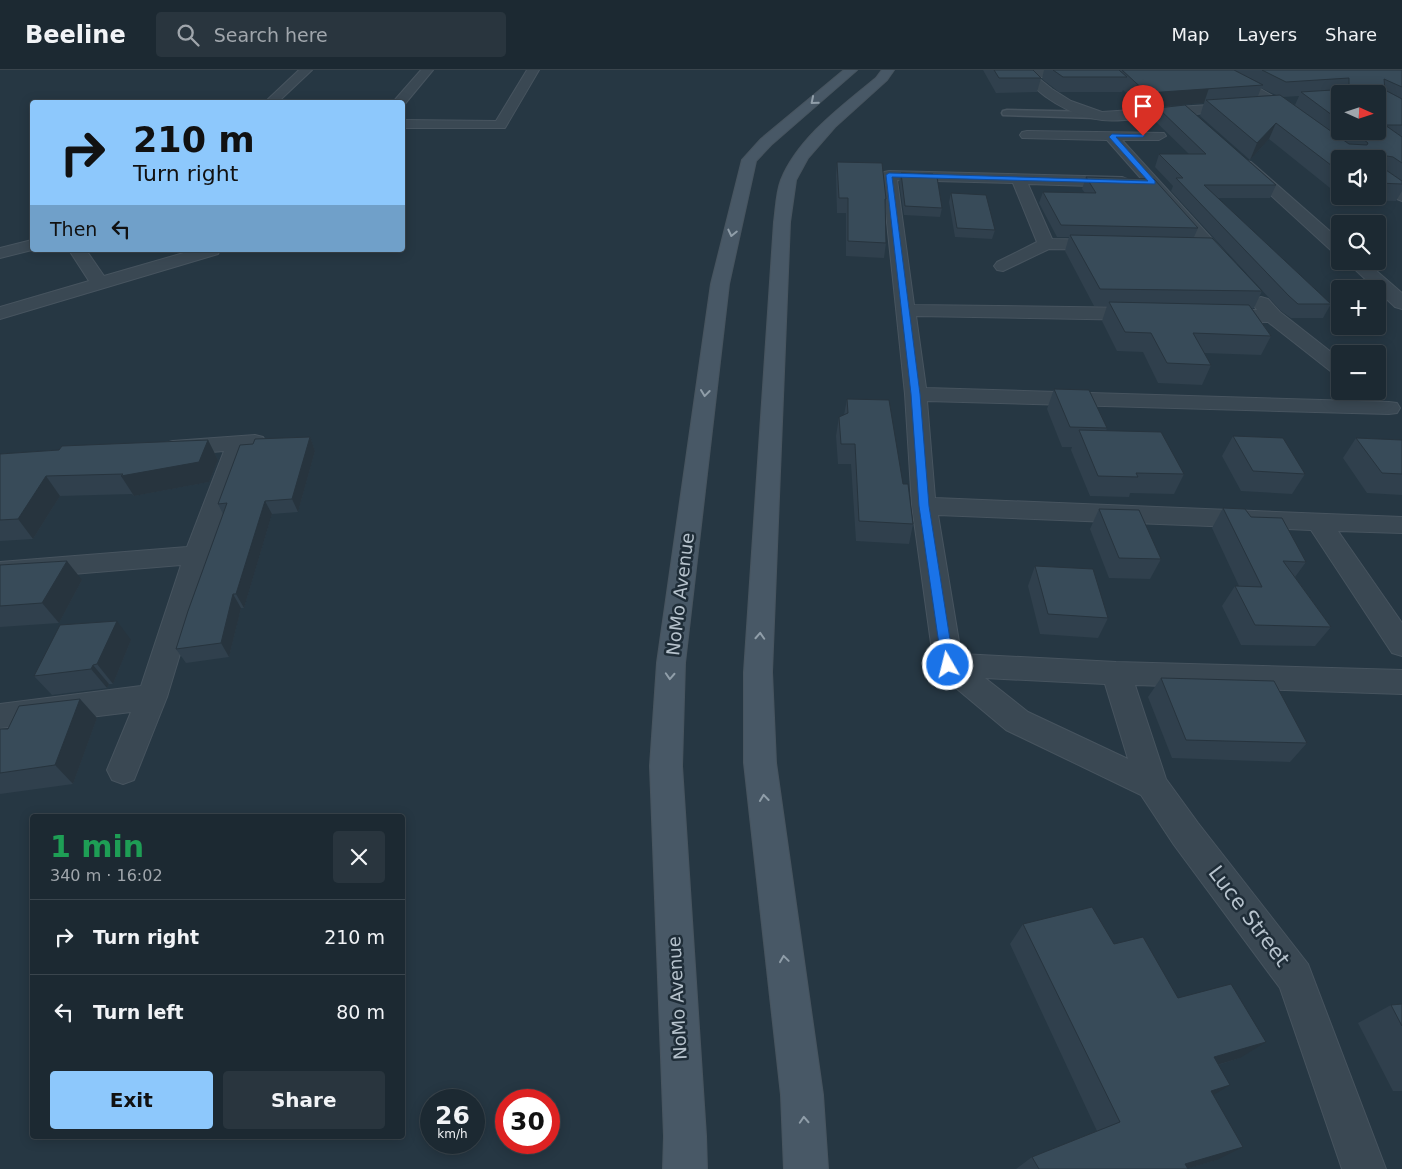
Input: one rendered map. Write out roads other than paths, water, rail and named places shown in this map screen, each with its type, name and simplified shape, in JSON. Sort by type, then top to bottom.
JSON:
[{"type":"main road","name":"NoMo Avenue","points":[[685,1169],[685,1136],[666,766],[671,663],[720,284],[748,160],[766,142],[851,70]]},
{"type":"main road","points":[[806,1169],[802,1095],[772,868],[760,745],[758,672],[782,222],[789,181],[799,161],[811,145],[886,75],[888,70]]},
{"type":"street","points":[[273,100],[306,70]]},
{"type":"street","points":[[401,100],[427,70]]},
{"type":"street","points":[[405,124],[500,125],[533,70]]},
{"type":"street","points":[[1026,71],[1096,73]]},
{"type":"street","points":[[1026,71],[1037,84],[1052,95],[1068,104],[1097,115],[1184,111],[1294,102]]},
{"type":"street","points":[[1213,75],[1237,82],[1276,104],[1339,150]]},
{"type":"street","points":[[1184,111],[1199,124]]},
{"type":"street","points":[[1026,135],[1159,136]]},
{"type":"street","points":[[1112,136],[1236,275]]},
{"type":"street","points":[[1236,157],[1331,241]]},
{"type":"street","points":[[1152,785],[1017,722],[948,665],[924,506],[916,394],[889,175],[1153,183]]},
{"type":"street","points":[[1018,178],[1046,244]]},
{"type":"street","points":[[1386,184],[1402,196]]},
{"type":"street","points":[[1004,266],[1046,244],[1124,246]]},
{"type":"street","points":[[0,253],[30,246]]},
{"type":"street","points":[[1192,247],[1211,247]]},
{"type":"street","points":[[78,252],[100,283]]},
{"type":"street","points":[[0,313],[205,252]]},
{"type":"street","points":[[1364,270],[1402,303]]},
{"type":"street","points":[[1248,289],[1273,316],[1331,362]]},
{"type":"street","points":[[906,310],[1164,314]]},
{"type":"street","points":[[1204,315],[1273,316]]},
{"type":"street","points":[[916,394],[1395,414]]},
{"type":"street","points":[[1379,400],[1395,414]]},
{"type":"street","points":[[149,450],[276,441]]},
{"type":"street","points":[[123,770],[152,697],[197,555],[238,443]]},
{"type":"street","points":[[924,506],[1402,525]]},
{"type":"street","points":[[1318,521],[1402,645]]},
{"type":"street","points":[[0,571],[197,555]]},
{"type":"street","points":[[948,665],[1116,674],[1402,682]]},
{"type":"street","name":"Luce Street","points":[[1116,674],[1152,785],[1186,834],[1295,977],[1364,1169]]},
{"type":"street","points":[[0,716],[152,697]]},
{"type":"lane","points":[[1007,113],[1097,115]]}]
